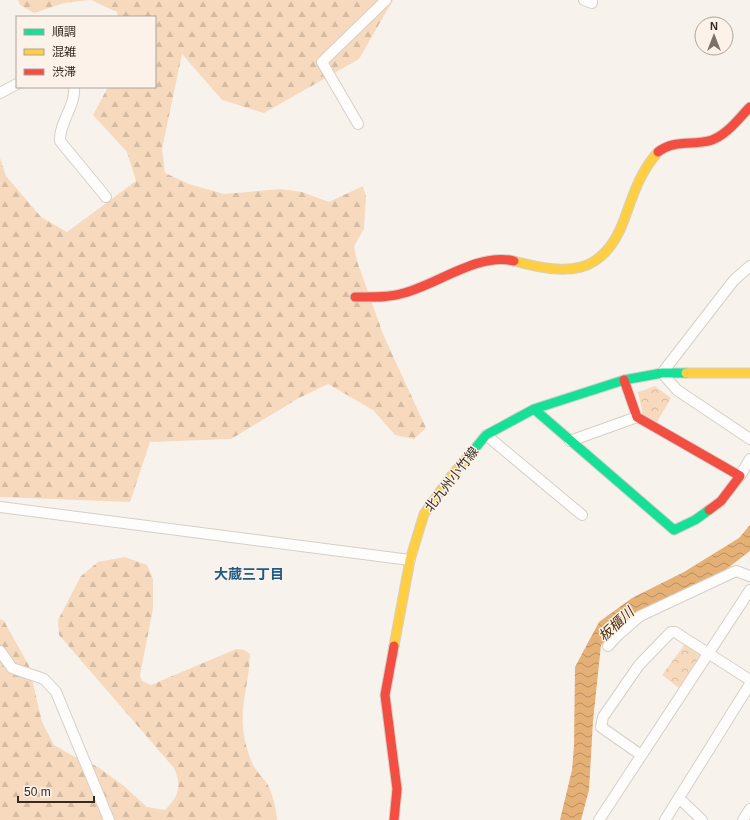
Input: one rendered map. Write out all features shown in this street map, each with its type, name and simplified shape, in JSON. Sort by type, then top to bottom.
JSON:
[{"type":"street","points":[[358,124],[322,62],[386,0]]},
{"type":"street","points":[[584,0],[592,3],[592,0]]},
{"type":"street","points":[[0,93],[16,85]]},
{"type":"street","points":[[74,88],[75,95],[60,133],[60,141],[106,197]]},
{"type":"street","points":[[355,297],[397,295],[475,265],[495,259],[514,261],[540,268],[560,269],[585,265],[602,257],[616,237],[645,167],[660,151],[673,143],[705,141],[715,138],[726,131],[750,107]]},
{"type":"street","points":[[750,266],[734,280],[662,373],[676,390],[750,439]]},
{"type":"street","name":"北九州小竹線","points":[[394,820],[397,789],[385,694],[410,560],[424,514],[452,475],[486,435],[534,409],[624,380],[662,373],[750,372]]},
{"type":"street","points":[[624,380],[637,417],[740,476]]},
{"type":"street","points":[[534,409],[674,530],[695,520],[721,500],[740,476],[750,459]]},
{"type":"street","points":[[570,441],[637,417]]},
{"type":"street","points":[[486,435],[582,515]]},
{"type":"street","points":[[0,507],[410,560]]},
{"type":"street","points":[[608,646],[640,616],[736,571],[750,576]]},
{"type":"street","points":[[599,820],[750,590]]},
{"type":"street","points":[[641,754],[601,727],[603,717],[639,665],[671,632],[675,632],[750,680]]},
{"type":"street","points":[[0,651],[12,668],[44,679],[56,692],[109,820]]},
{"type":"street","points":[[665,820],[750,684]]},
{"type":"street","points":[[679,798],[702,820]]},
{"type":"street","points":[[743,820],[750,809]]},
{"type":"green space","points":[[18,0],[91,0],[64,3],[34,13],[20,5]]},
{"type":"green space","points":[[91,0],[393,0],[359,59],[264,113],[222,100],[182,54],[162,149],[165,173],[189,184],[224,194],[281,189],[302,192],[329,202],[363,186],[366,197],[364,229],[354,246],[357,261],[383,334],[426,428],[414,439],[395,435],[373,410],[328,384],[299,398],[231,439],[150,442],[130,502],[0,497],[0,158],[6,176],[41,217],[67,232],[136,181],[127,152],[93,115],[107,88],[156,88],[156,16],[118,16],[117,12]]},
{"type":"green space","points":[[655,386],[671,398],[657,422],[643,415],[638,392]]},
{"type":"green space","points":[[125,557],[147,565],[153,579],[153,609],[140,675],[142,681],[151,685],[236,649],[244,650],[250,654],[243,710],[246,745],[252,763],[268,784],[271,791],[277,820],[0,820],[0,619],[4,621],[29,666],[42,722],[54,745],[73,756],[98,767],[124,786],[147,807],[165,810],[176,795],[178,790],[178,780],[174,768],[59,635],[58,620],[81,576],[98,562]]},
{"type":"green space","points":[[685,644],[701,654],[679,688],[662,675]]},
{"type":"water","name":"板櫃川","points":[[750,525],[750,551],[724,571],[639,611],[601,645],[593,721],[589,790],[581,820],[560,820],[572,770],[574,746],[575,667],[599,622],[632,598],[684,572],[739,538]]},
{"type":"traffic: fast","points":[[473,451],[486,435],[534,409],[624,380],[662,373],[686,373]]},
{"type":"traffic: fast","points":[[534,409],[674,530],[695,520],[709,510]]},
{"type":"traffic: slow","points":[[514,261],[550,269],[581,267],[594,262],[605,252],[615,239],[642,176],[658,152]]},
{"type":"traffic: slow","points":[[686,373],[750,373]]},
{"type":"traffic: slow","points":[[394,646],[410,560],[424,514],[452,475],[473,451]]},
{"type":"traffic: jam","points":[[658,152],[671,145],[712,140],[728,130],[750,107]]},
{"type":"traffic: jam","points":[[355,297],[398,295],[417,289],[473,265],[501,259],[514,261]]},
{"type":"traffic: jam","points":[[624,380],[637,417],[740,476],[721,501],[709,510]]},
{"type":"traffic: jam","points":[[394,646],[385,695],[397,789],[394,820]]},
{"type":"district","name":"大蔵三丁目","points":[[249,574]]}]
